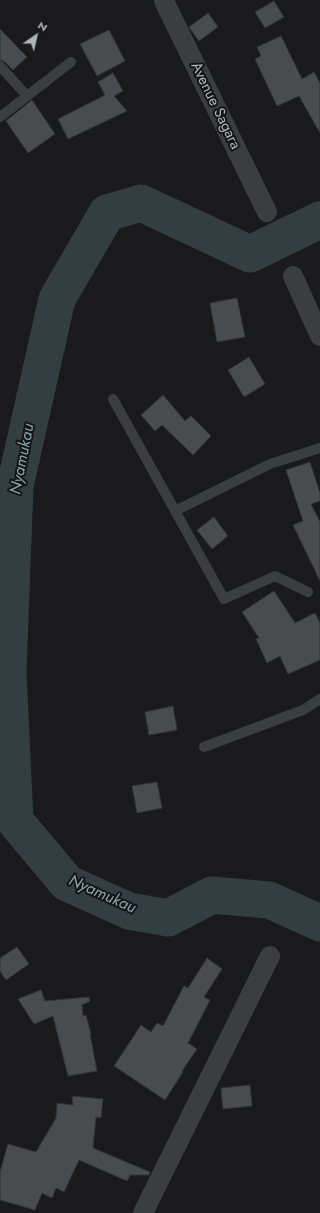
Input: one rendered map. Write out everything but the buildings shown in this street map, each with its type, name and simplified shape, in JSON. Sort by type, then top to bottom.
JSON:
[{"type":"street","name":"Avenue Sagara","points":[[164,0],[267,212]]},
{"type":"street","points":[[293,276],[320,336]]},
{"type":"street","points":[[142,1213],[270,956]]},
{"type":"lane","points":[[0,117],[71,62]]},
{"type":"lane","points":[[0,66],[27,96]]},
{"type":"lane","points":[[113,399],[224,599],[275,576],[308,592]]},
{"type":"lane","points":[[175,511],[270,464],[320,448]]},
{"type":"lane","points":[[204,747],[303,710],[320,699]]},
{"type":"waterway","name":"Nyamukau","points":[[320,220],[250,254],[141,203],[107,213],[57,299],[15,486],[8,672],[15,821],[67,883],[129,911],[168,918],[212,895],[269,900],[320,923]]}]
